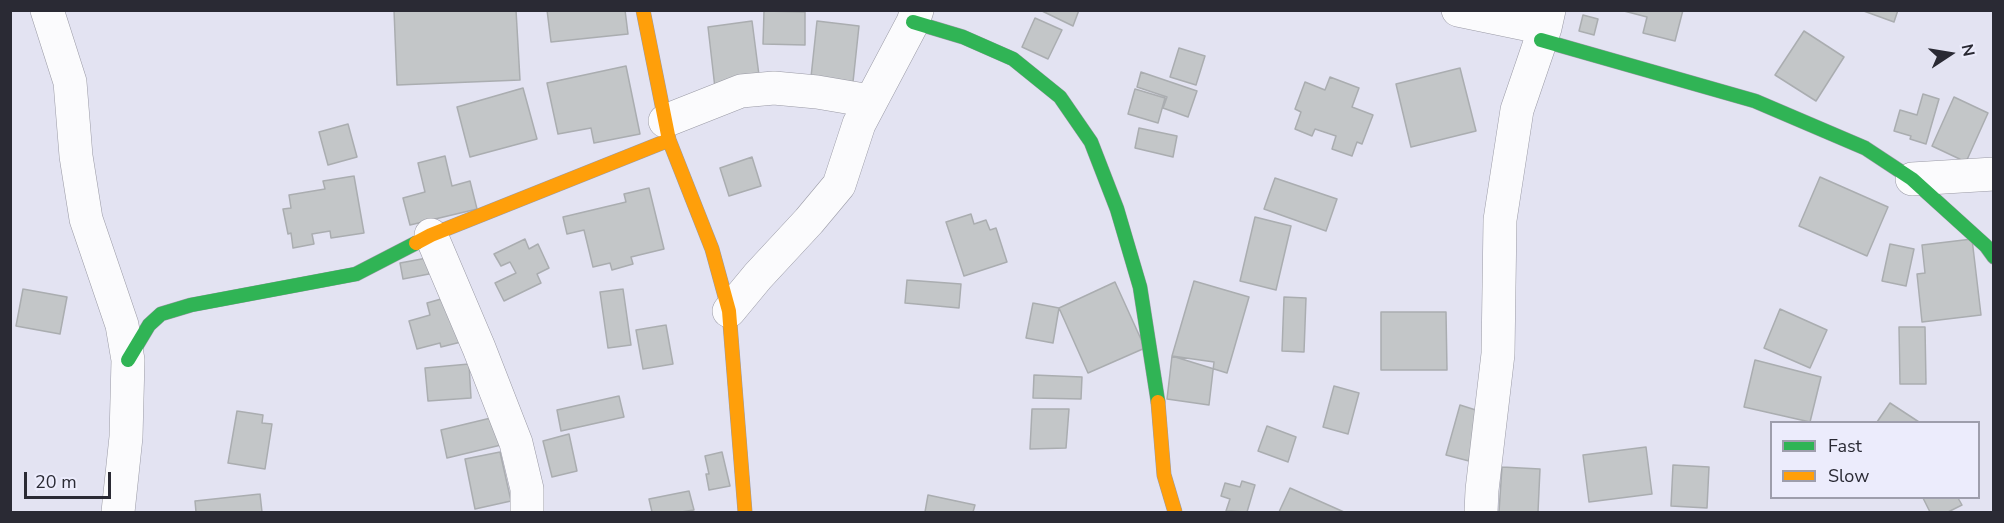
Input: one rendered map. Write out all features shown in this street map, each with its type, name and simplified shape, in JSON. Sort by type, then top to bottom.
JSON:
[{"type":"street","points":[[47,10],[70,82],[76,156],[86,219],[122,325],[128,360],[126,437],[118,513]]},
{"type":"street","points":[[643,10],[667,131],[712,249],[729,311],[746,513]]},
{"type":"street","points":[[1458,10],[1545,26],[1755,101],[1865,148],[1912,179],[1986,246],[1994,257]]},
{"type":"street","points":[[729,311],[839,185],[859,124],[915,16],[1013,59],[1060,98],[1091,142],[1117,209],[1140,287],[1156,384],[1164,475],[1175,513]]},
{"type":"street","points":[[1481,513],[1498,354],[1500,220],[1517,110],[1545,26]]},
{"type":"street","points":[[128,360],[149,326],[161,314],[191,305],[356,274],[431,235],[667,131],[741,91],[774,88],[817,92],[870,101]]},
{"type":"street","points":[[1912,179],[1994,174]]},
{"type":"street","points":[[431,235],[516,442],[527,489],[526,513]]},
{"type":"building","points":[[394,10],[516,10],[520,80],[397,85]]},
{"type":"building","points":[[547,10],[625,10],[628,34],[551,42]]},
{"type":"building","points":[[1040,10],[1079,10],[1073,26]]},
{"type":"building","points":[[1683,10],[1675,41],[1643,33],[1647,17],[1624,11]]},
{"type":"building","points":[[1861,10],[1898,10],[1894,22]]},
{"type":"building","points":[[764,11],[805,12],[805,45],[763,44]]},
{"type":"building","points":[[1583,15],[1598,19],[1594,35],[1579,31]]},
{"type":"building","points":[[1035,18],[1062,30],[1048,59],[1022,47]]},
{"type":"building","points":[[752,21],[760,83],[715,88],[708,27]]},
{"type":"building","points":[[817,21],[859,26],[853,82],[811,77]]},
{"type":"building","points":[[1804,31],[1844,57],[1816,101],[1775,75]]},
{"type":"building","points":[[1179,48],[1205,56],[1196,85],[1170,77]]},
{"type":"building","points":[[626,66],[640,134],[594,143],[591,128],[558,134],[547,83]]},
{"type":"building","points":[[1460,68],[1476,131],[1411,147],[1396,84]]},
{"type":"building","points":[[1141,72],[1197,91],[1188,117],[1163,108],[1167,97],[1137,87]]},
{"type":"building","points":[[1330,77],[1359,88],[1352,107],[1373,115],[1362,144],[1357,142],[1352,156],[1332,149],[1336,136],[1315,129],[1312,136],[1295,129],[1301,112],[1295,109],[1305,82],[1325,90]]},
{"type":"building","points":[[523,88],[537,139],[470,157],[457,107]]},
{"type":"building","points":[[1135,89],[1165,98],[1158,123],[1128,114]]},
{"type":"building","points":[[1923,94],[1939,99],[1926,144],[1894,131],[1900,110],[1917,115]]},
{"type":"building","points":[[1954,97],[1988,113],[1966,162],[1932,146]]},
{"type":"building","points":[[348,124],[357,157],[328,165],[319,132]]},
{"type":"building","points":[[1139,128],[1177,136],[1173,157],[1135,148]]},
{"type":"building","points":[[445,156],[452,186],[470,181],[477,209],[410,225],[403,198],[425,192],[418,163]]},
{"type":"building","points":[[752,157],[761,186],[729,196],[720,168]]},
{"type":"building","points":[[354,176],[364,233],[331,238],[330,231],[312,234],[314,244],[293,248],[283,209],[291,208],[289,195],[325,189],[323,181]]},
{"type":"building","points":[[1820,177],[1888,207],[1867,256],[1799,226]]},
{"type":"building","points":[[1275,178],[1337,199],[1326,231],[1264,209]]},
{"type":"building","points":[[649,188],[664,249],[631,257],[633,264],[612,270],[610,263],[593,267],[584,230],[567,234],[563,217],[626,202],[624,194]]},
{"type":"building","points":[[971,214],[974,224],[986,220],[990,230],[996,228],[1007,262],[964,276],[946,222]]},
{"type":"building","points":[[1255,217],[1291,226],[1276,290],[1240,281]]},
{"type":"building","points":[[525,239],[529,249],[538,244],[549,268],[537,274],[541,283],[504,301],[495,283],[516,273],[510,262],[501,266],[494,254]]},
{"type":"building","points":[[1972,239],[1981,315],[1922,322],[1917,274],[1925,273],[1922,245]]},
{"type":"building","points":[[1890,244],[1914,249],[1906,286],[1882,281]]},
{"type":"building","points":[[427,258],[429,274],[403,279],[400,263]]},
{"type":"building","points":[[907,280],[961,284],[959,308],[905,303]]},
{"type":"building","points":[[1194,281],[1249,297],[1227,373],[1172,356]]},
{"type":"building","points":[[1115,282],[1145,348],[1088,373],[1059,308]]},
{"type":"building","points":[[23,289],[67,297],[60,334],[16,326]]},
{"type":"building","points":[[623,289],[631,345],[608,348],[600,292]]},
{"type":"building","points":[[448,297],[461,342],[441,347],[440,343],[417,349],[409,321],[430,315],[427,303]]},
{"type":"building","points":[[1284,297],[1306,298],[1304,352],[1282,351]]},
{"type":"building","points":[[1033,303],[1059,308],[1053,343],[1026,338]]},
{"type":"building","points":[[1780,309],[1827,330],[1810,368],[1764,348]]},
{"type":"building","points":[[1381,312],[1446,312],[1447,370],[1381,370]]},
{"type":"building","points":[[666,325],[673,364],[643,369],[636,330]]},
{"type":"building","points":[[1899,327],[1925,327],[1926,384],[1900,384]]},
{"type":"building","points":[[1172,356],[1214,362],[1209,405],[1167,399]]},
{"type":"building","points":[[1755,360],[1821,377],[1810,421],[1744,407]]},
{"type":"building","points":[[469,364],[471,398],[428,401],[425,368]]},
{"type":"building","points":[[1034,375],[1082,377],[1081,399],[1033,398]]},
{"type":"building","points":[[1334,386],[1359,393],[1348,434],[1323,427]]},
{"type":"building","points":[[619,396],[624,417],[561,431],[557,410]]},
{"type":"building","points":[[1890,403],[1917,421],[1878,421]]},
{"type":"building","points":[[1460,405],[1482,412],[1469,461],[1446,455]]},
{"type":"building","points":[[1032,409],[1069,409],[1066,448],[1030,449]]},
{"type":"building","points":[[237,411],[263,415],[262,423],[272,424],[265,469],[228,463]]},
{"type":"building","points":[[495,417],[501,445],[447,458],[441,430]]},
{"type":"building","points":[[1267,426],[1296,437],[1288,462],[1258,451]]},
{"type":"building","points":[[569,434],[577,471],[552,477],[543,441]]},
{"type":"building","points":[[1646,447],[1652,494],[1589,502],[1583,455]]},
{"type":"building","points":[[500,452],[511,501],[475,509],[465,459]]},
{"type":"building","points":[[722,452],[730,486],[709,490],[706,474],[709,474],[705,456]]},
{"type":"building","points":[[1673,465],[1709,467],[1707,508],[1671,506]]},
{"type":"building","points":[[1502,467],[1540,469],[1538,512],[1499,512]]},
{"type":"building","points":[[1242,481],[1255,485],[1247,512],[1226,511],[1230,499],[1221,496],[1225,483],[1240,487]]},
{"type":"building","points":[[1290,488],[1344,512],[1279,512]]},
{"type":"building","points":[[689,491],[694,510],[652,512],[649,499]]},
{"type":"building","points":[[260,494],[262,512],[196,512],[195,501]]},
{"type":"building","points":[[928,495],[975,505],[973,512],[925,512]]},
{"type":"building","points":[[1924,499],[1959,499],[1962,505],[1948,512],[1930,512]]},
{"type":"traffic: fast","points":[[913,22],[963,37],[1013,59],[1060,97],[1091,142],[1117,209],[1140,287],[1158,402]]},
{"type":"traffic: fast","points":[[1541,40],[1755,101],[1865,148],[1912,179],[1986,246],[1994,257]]},
{"type":"traffic: fast","points":[[128,360],[149,325],[161,314],[191,305],[356,274],[416,243]]},
{"type":"traffic: slow","points":[[643,10],[669,140],[712,249],[729,311],[745,512]]},
{"type":"traffic: slow","points":[[416,243],[669,140]]},
{"type":"traffic: slow","points":[[1158,402],[1164,475],[1175,512]]}]
